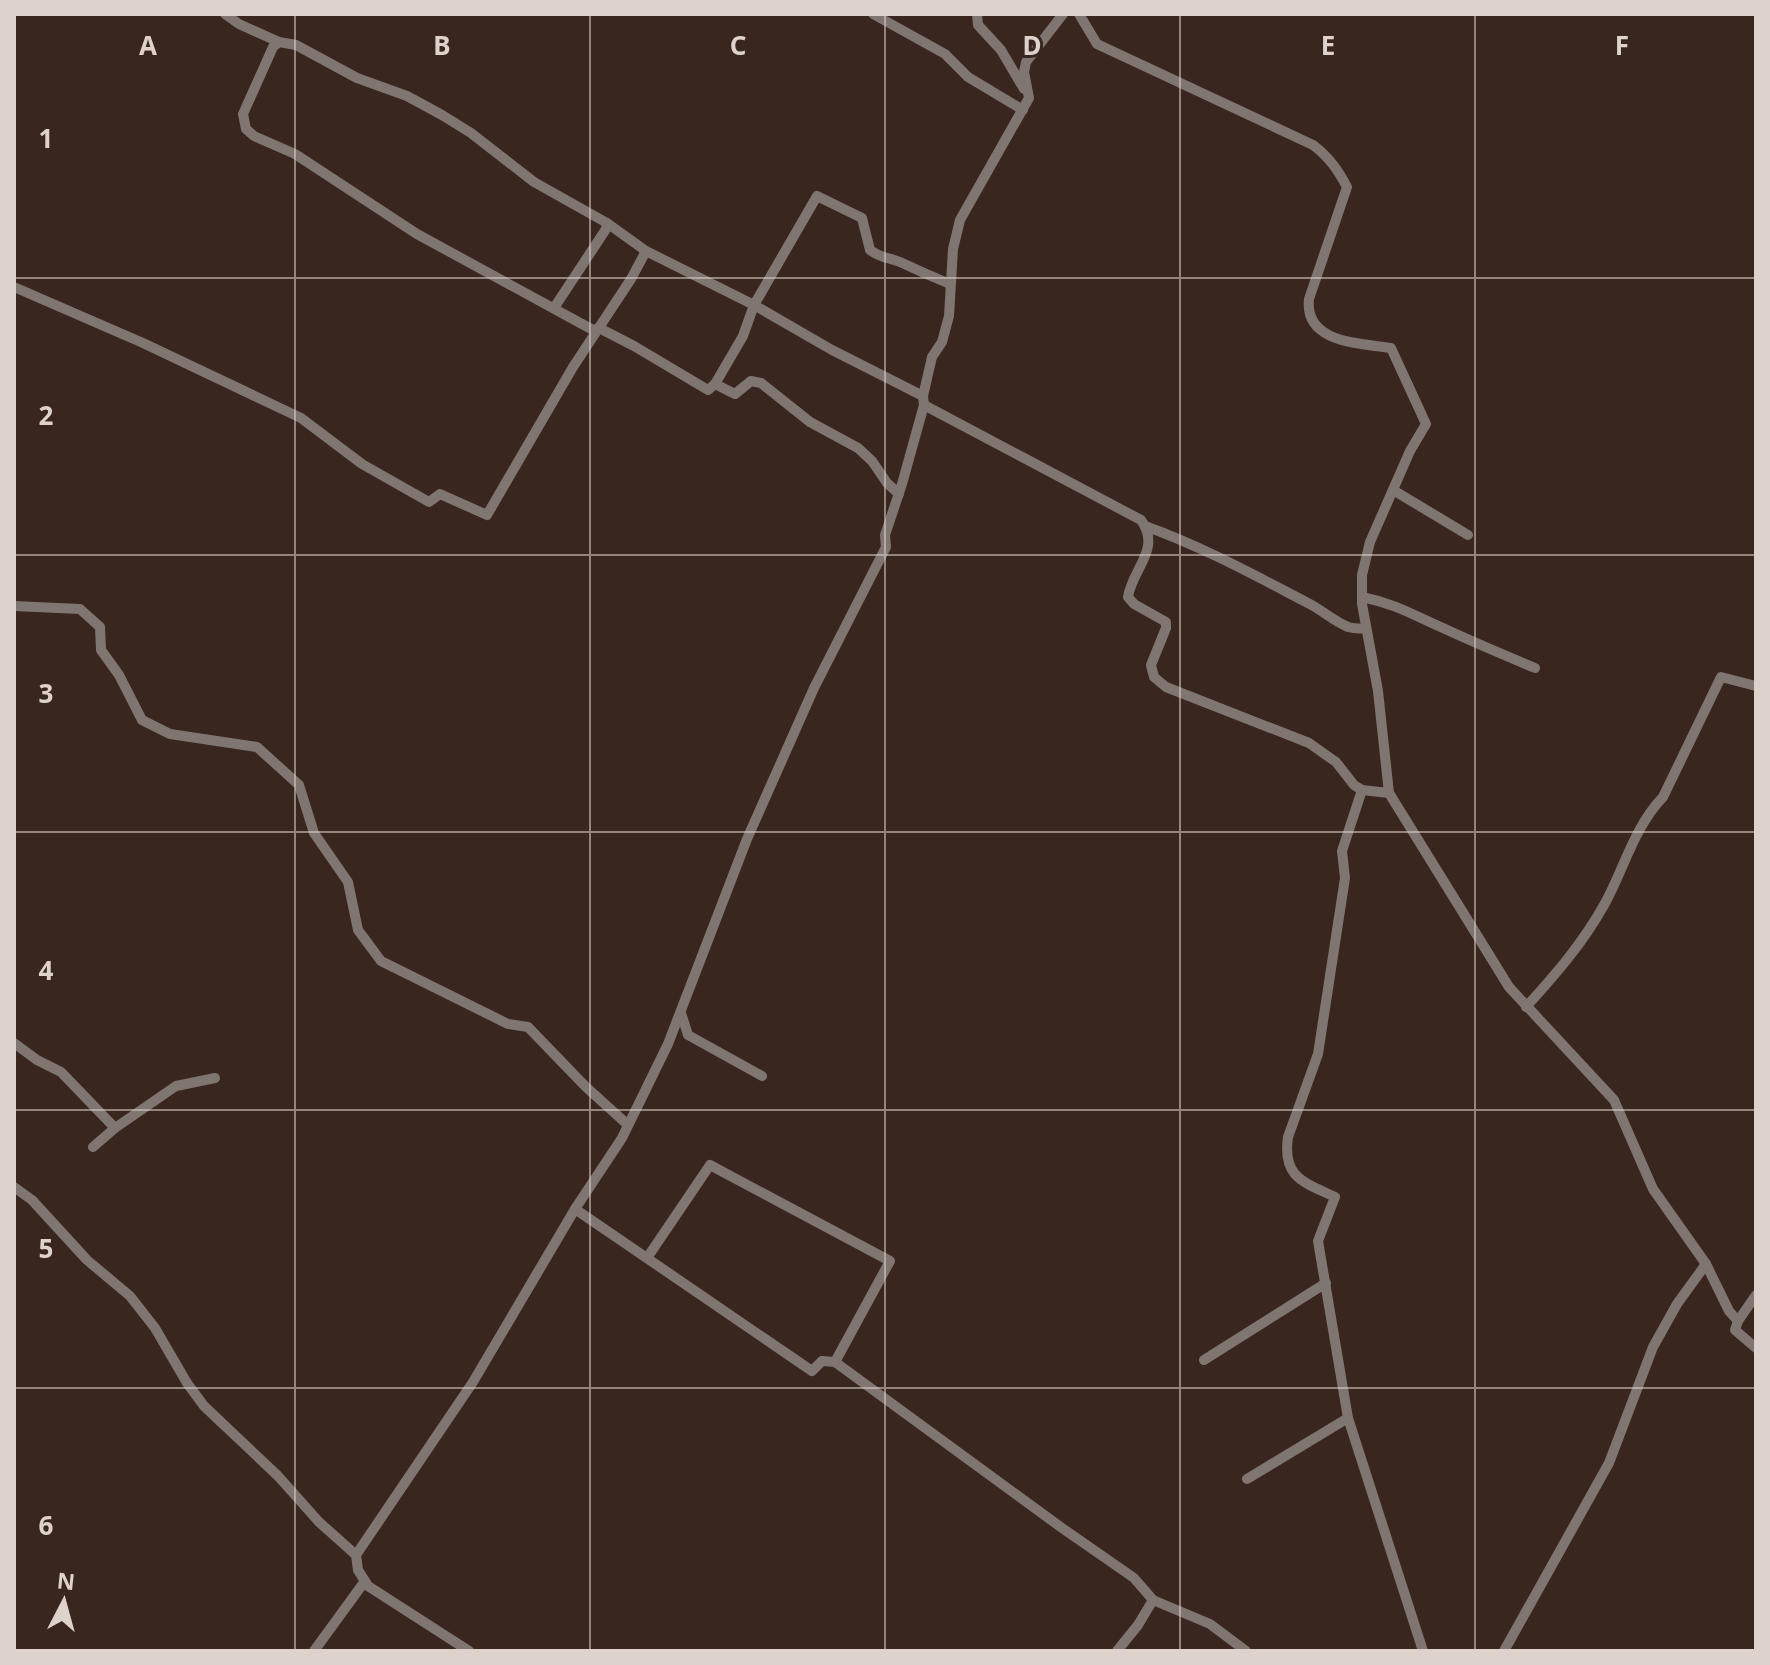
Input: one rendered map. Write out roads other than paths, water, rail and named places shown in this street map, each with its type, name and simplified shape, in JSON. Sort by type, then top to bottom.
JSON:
[{"type":"street","points":[[225,14],[239,24],[279,42],[296,45],[357,78],[407,96],[471,133],[534,182],[607,223],[646,251],[754,305],[1141,520],[1150,546],[1130,586],[1128,597],[1134,604],[1166,622],[1151,665],[1154,677],[1166,687],[1309,743],[1336,762],[1354,785],[1362,790],[1389,793]]},
{"type":"street","points":[[873,14],[945,54],[968,77],[1023,110]]},
{"type":"street","points":[[977,14],[978,25],[1001,50],[1029,98]]},
{"type":"street","points":[[356,1555],[473,1382],[628,1125],[681,1013],[747,839],[814,688],[886,547],[885,535],[899,494],[932,357],[942,342],[949,316],[953,249],[960,220],[1029,98],[1024,72],[1026,62],[1063,14]]},
{"type":"street","points":[[1079,14],[1097,44],[1313,145],[1338,170],[1347,187],[1309,299],[1307,314],[1315,327],[1324,333],[1347,341],[1391,348],[1426,424],[1410,451],[1364,557],[1362,597],[1378,691],[1389,793],[1509,987],[1614,1100],[1653,1189],[1706,1264],[1729,1311],[1738,1321]]},
{"type":"street","points":[[279,42],[273,47],[243,114],[246,129],[254,136],[295,154],[417,234],[593,330],[599,328],[634,346],[708,390],[715,384],[743,336],[754,305],[817,196],[862,218],[870,250],[882,259],[896,260],[950,284]]},
{"type":"street","points":[[554,308],[607,223]]},
{"type":"street","points":[[14,287],[143,343],[301,418],[362,464],[429,502],[440,494],[487,515],[573,367],[646,251]]},
{"type":"street","points":[[715,384],[735,394],[751,381],[761,383],[810,422],[858,448],[899,494]]},
{"type":"street","points":[[1393,490],[1468,535]]},
{"type":"street","points":[[1145,526],[1177,538],[1286,591],[1325,611],[1342,624],[1366,628]]},
{"type":"street","points":[[1362,597],[1384,601],[1422,616],[1444,629],[1535,668]]},
{"type":"street","points":[[14,606],[80,609],[100,627],[101,650],[119,675],[142,720],[170,734],[257,747],[299,785],[314,833],[348,882],[358,930],[381,961],[508,1024],[528,1027],[628,1125]]},
{"type":"street","points":[[1526,1007],[1568,959],[1605,904],[1628,852],[1650,810],[1663,797],[1721,677],[1756,686]]},
{"type":"street","points":[[1362,790],[1342,851],[1345,878],[1318,1054],[1288,1137],[1286,1152],[1289,1168],[1296,1177],[1335,1197],[1318,1241],[1348,1418],[1423,1651]]},
{"type":"street","points":[[681,1013],[688,1035],[762,1076]]},
{"type":"street","points":[[14,1043],[61,1072],[115,1128]]},
{"type":"street","points":[[93,1147],[176,1086],[215,1078]]},
{"type":"street","points":[[647,1258],[710,1165],[890,1261],[835,1362]]},
{"type":"street","points":[[14,1187],[32,1200],[87,1260],[130,1296],[155,1328],[204,1406],[356,1555],[358,1570],[365,1581],[469,1651]]},
{"type":"street","points":[[575,1209],[812,1371],[822,1361],[835,1362],[1134,1578],[1153,1600],[1210,1624],[1246,1651]]},
{"type":"street","points":[[1504,1651],[1609,1463],[1653,1347],[1677,1304],[1706,1264]]},
{"type":"street","points":[[1204,1360],[1326,1283]]},
{"type":"street","points":[[1756,1295],[1735,1330],[1756,1348]]},
{"type":"street","points":[[1247,1479],[1348,1418]]},
{"type":"street","points":[[314,1651],[365,1581]]},
{"type":"street","points":[[1117,1651],[1153,1600]]}]
